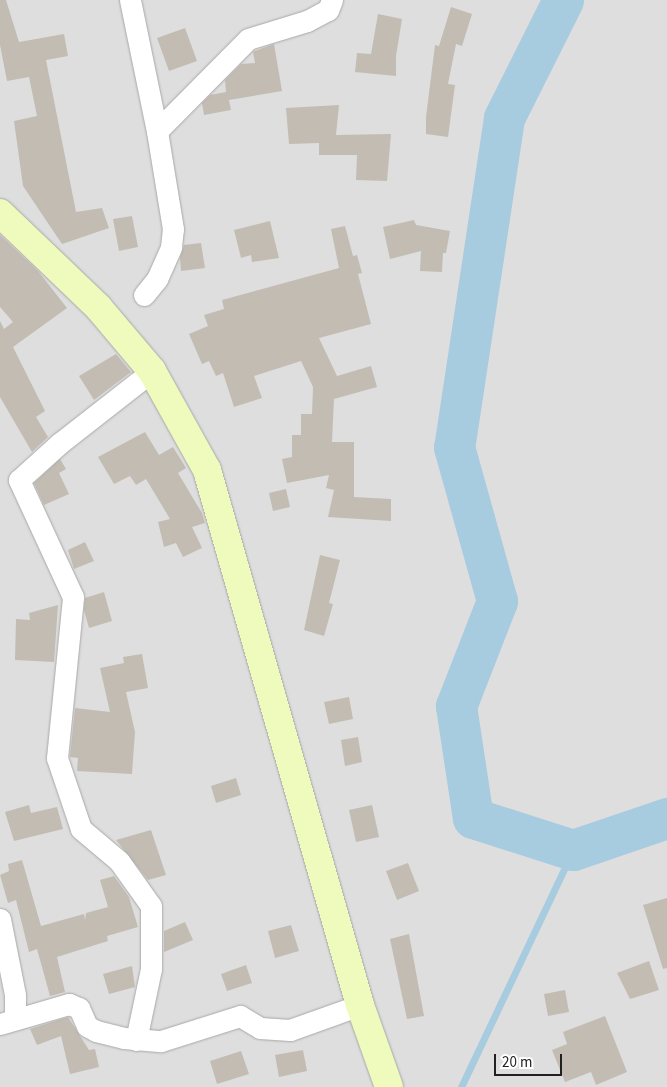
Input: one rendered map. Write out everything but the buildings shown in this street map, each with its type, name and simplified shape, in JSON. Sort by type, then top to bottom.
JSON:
[{"type":"main road","points":[[0,213],[98,307],[152,371],[207,470],[360,1005],[389,1087]]},
{"type":"street","points":[[130,0],[157,131],[173,229],[171,247],[157,280],[144,295]]},
{"type":"street","points":[[157,131],[248,39],[307,21],[328,10],[332,0]]},
{"type":"street","points":[[136,1040],[151,969],[151,906],[119,861],[81,829],[57,758],[73,597],[19,480],[60,443],[152,371]]},
{"type":"street","points":[[0,919],[12,977],[8,1022],[75,1005],[91,1029],[136,1040],[161,1041],[240,1016],[260,1028],[290,1030],[360,1005]]},
{"type":"shaded area","points":[[0,0],[667,0],[667,1087],[0,1087]]},
{"type":"waterway","points":[[563,0],[504,118],[454,447],[497,601],[456,706],[473,818],[573,850],[667,818]]},
{"type":"waterway","points":[[461,1087],[573,850]]}]
